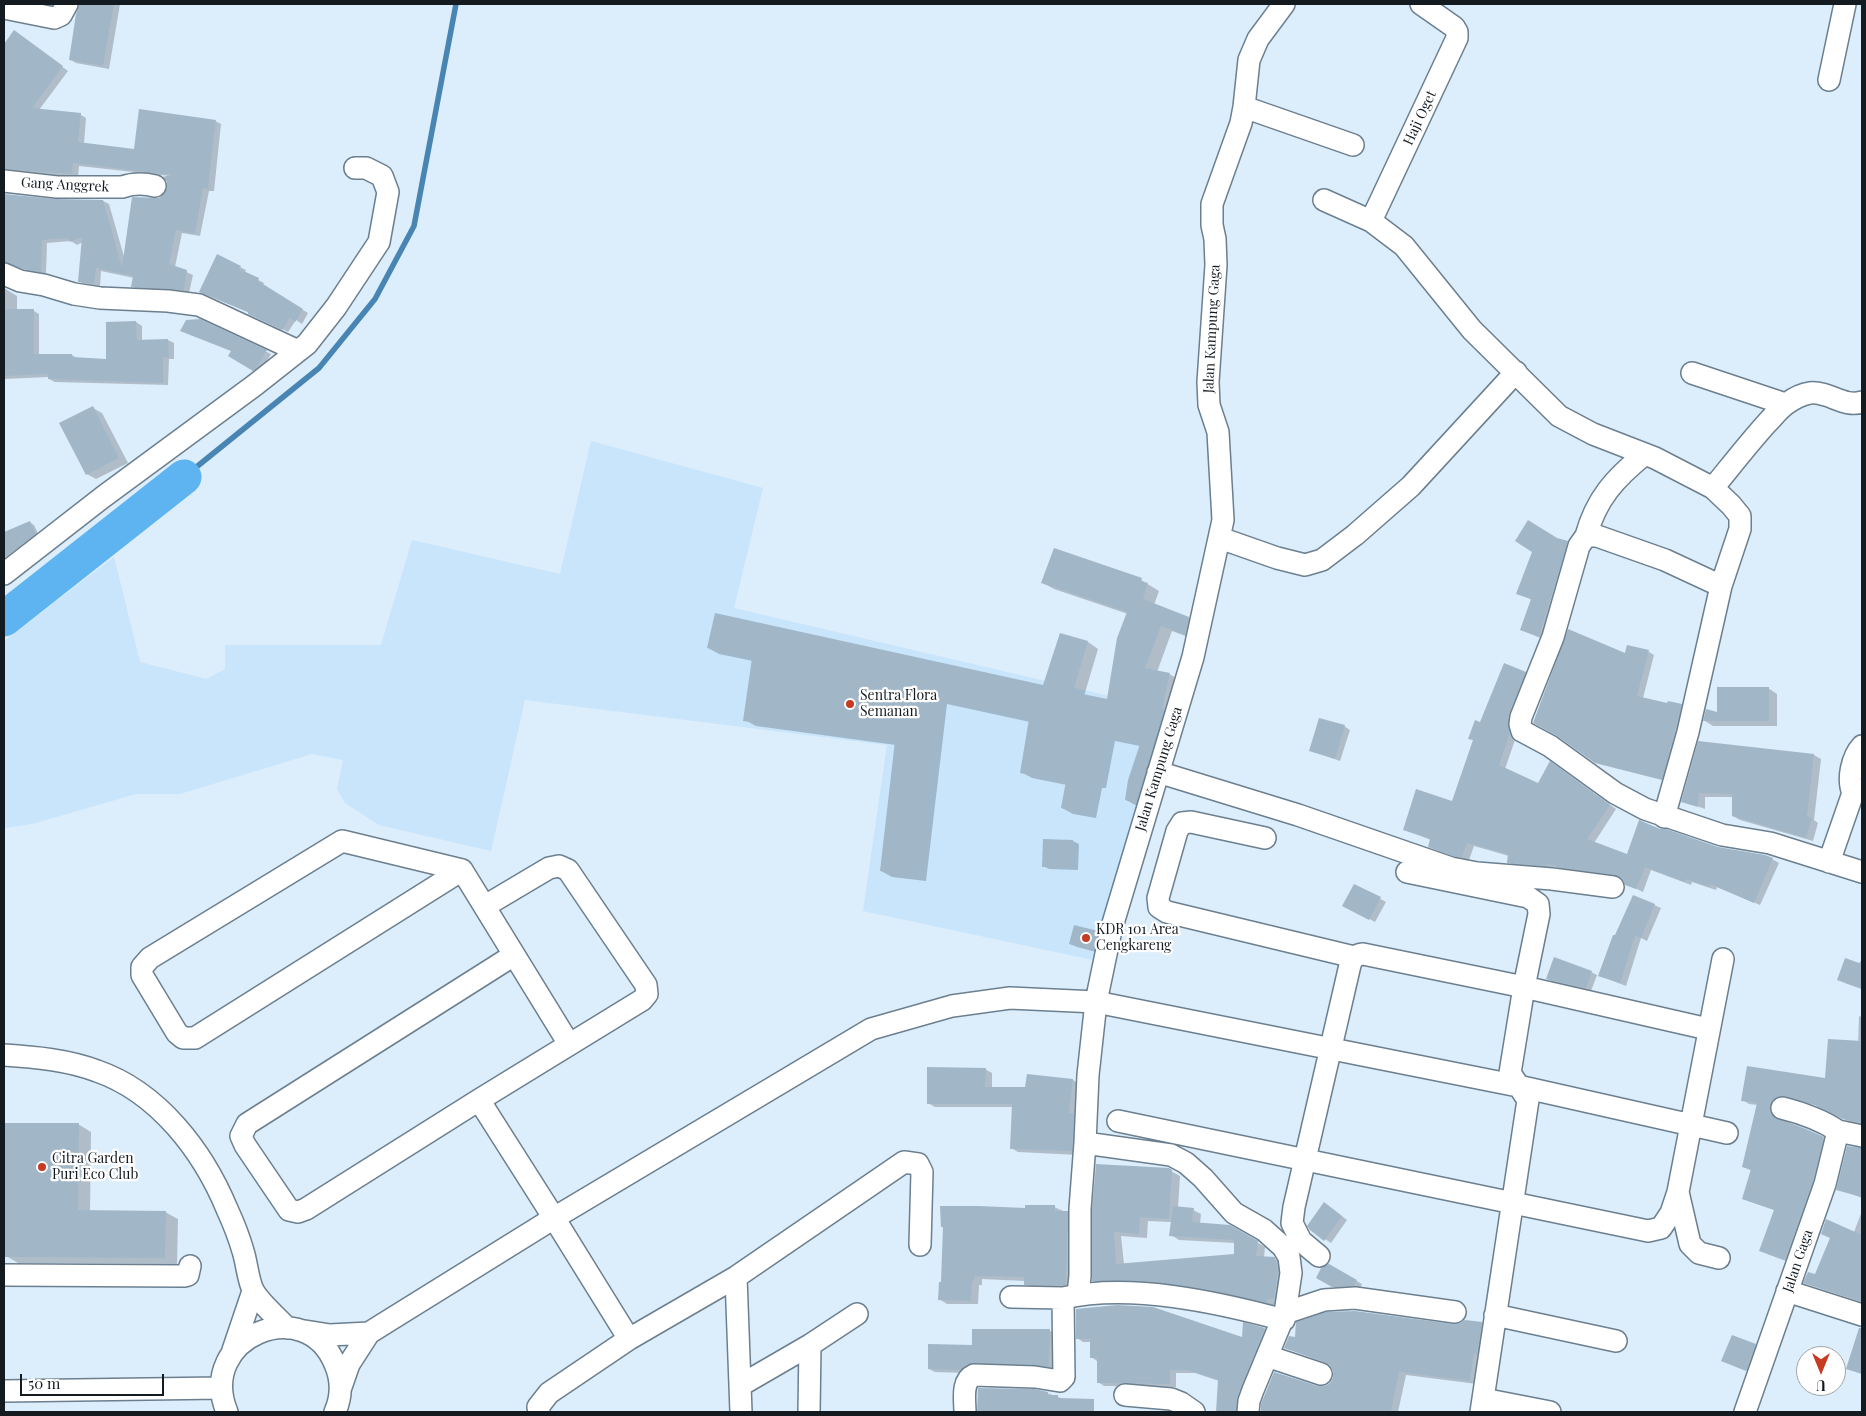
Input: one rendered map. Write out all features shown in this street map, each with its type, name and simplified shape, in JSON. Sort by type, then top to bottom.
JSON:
[{"type":"street","points":[[4,8],[54,18],[61,15],[67,4]]},
{"type":"street","name":"Jalan Kampung Gaga","points":[[964,1412],[965,1384],[968,1378],[980,1374],[1060,1381],[1064,1377],[1070,1296],[1080,1276],[1080,1209],[1088,1075],[1096,1002],[1119,898],[1193,657],[1223,520],[1218,432],[1209,405],[1208,382],[1216,265],[1212,212],[1215,196],[1229,160],[1244,107],[1249,60],[1258,39],[1284,4]]},
{"type":"street","points":[[1421,4],[1447,12]]},
{"type":"street","points":[[1829,80],[1845,4]]},
{"type":"street","name":"Haji Oget","points":[[1372,222],[1458,38],[1447,12]]},
{"type":"street","points":[[1244,107],[1353,145]]},
{"type":"street","points":[[4,574],[307,344],[336,307],[379,242],[388,192],[382,176],[366,168],[355,168]]},
{"type":"street","name":"Gang Anggrek","points":[[4,181],[57,187],[122,187],[140,183],[155,186]]},
{"type":"street","points":[[1324,200],[1372,222],[1404,246],[1472,330],[1559,416],[1593,434],[1645,454],[1713,488],[1737,511],[1741,523],[1721,586],[1688,732],[1664,817]]},
{"type":"street","points":[[4,274],[20,281],[44,285],[74,294],[100,298],[168,301],[199,305],[298,351]]},
{"type":"street","points":[[1220,538],[1277,558],[1306,565],[1322,560],[1355,535],[1411,486],[1516,372]]},
{"type":"street","points":[[1692,373],[1785,404]]},
{"type":"street","points":[[1713,488],[1751,441],[1785,404],[1798,396],[1811,393],[1825,394],[1842,401],[1856,404],[1862,402]]},
{"type":"street","points":[[1645,454],[1607,489],[1591,519],[1586,536],[1579,546],[1553,637],[1521,717],[1522,731],[1550,746],[1614,793],[1664,817],[1722,835],[1770,843],[1862,872]]},
{"type":"street","points":[[1586,536],[1597,536],[1665,560],[1721,586]]},
{"type":"street","points":[[1829,862],[1857,792],[1849,780],[1859,749],[1862,746]]},
{"type":"street","points":[[1158,772],[1298,815],[1451,868],[1477,873],[1552,879],[1613,887]]},
{"type":"street","points":[[1265,838],[1191,822],[1182,823],[1177,830],[1158,898],[1159,907],[1167,912],[1354,957],[1363,954],[1524,987],[1708,1029]]},
{"type":"street","points":[[462,870],[195,1038],[183,1038],[177,1034],[142,976],[143,964],[150,958],[342,841],[462,870],[569,1044]]},
{"type":"street","points":[[484,906],[549,868],[559,866],[566,868],[573,874],[646,985],[647,994],[642,1000],[478,1100],[306,1209],[298,1212],[289,1210],[245,1145],[242,1136],[246,1124],[514,955]]},
{"type":"street","points":[[1407,872],[1528,897],[1538,904],[1539,914],[1524,987],[1510,1073],[1528,1100],[1482,1406],[1550,1412]]},
{"type":"street","points":[[1319,1256],[1301,1242],[1292,1223],[1304,1160],[1350,965],[1354,957]]},
{"type":"street","points":[[1118,1121],[1648,1231],[1661,1228],[1671,1213],[1678,1192],[1723,959]]},
{"type":"street","points":[[341,1387],[349,1364],[369,1333],[554,1218],[871,1029],[952,1006],[1010,998],[1096,1002],[1518,1086],[1727,1133]]},
{"type":"street","points":[[4,1055],[56,1060],[98,1071],[133,1089],[164,1114],[196,1151],[219,1192],[243,1251],[253,1291],[233,1352],[222,1375],[222,1399],[227,1412]]},
{"type":"street","points":[[478,1100],[629,1339]]},
{"type":"street","points":[[1782,1108],[1805,1114],[1824,1122],[1838,1132],[1862,1136]]},
{"type":"street","name":"Jalan Gaga","points":[[1745,1412],[1825,1184],[1838,1132]]},
{"type":"street","points":[[1085,1143],[1171,1155],[1186,1163],[1203,1178],[1234,1213],[1264,1230],[1283,1247],[1289,1257],[1290,1273],[1284,1316],[1249,1401],[1248,1412]]},
{"type":"street","points":[[538,1412],[538,1407],[549,1393],[629,1339],[736,1277],[904,1162],[918,1164],[922,1172],[920,1245]]},
{"type":"street","points":[[1678,1192],[1690,1244],[1699,1253],[1719,1258]]},
{"type":"street","points":[[4,1275],[184,1276],[188,1275],[190,1266]]},
{"type":"street","points":[[736,1277],[741,1412]]},
{"type":"street","points":[[253,1291],[294,1329],[321,1343],[332,1356],[340,1375],[341,1387],[340,1399],[335,1412]]},
{"type":"street","points":[[1788,1291],[1862,1314]]},
{"type":"street","points":[[1011,1297],[1144,1293],[1284,1316],[1324,1300],[1355,1298],[1455,1312]]},
{"type":"street","points":[[741,1385],[857,1314]]},
{"type":"street","points":[[1495,1315],[1616,1341]]},
{"type":"street","points":[[233,1352],[241,1343],[257,1333],[275,1328],[330,1335],[369,1333]]},
{"type":"street","points":[[809,1412],[810,1344]]},
{"type":"street","points":[[1267,1356],[1321,1374]]},
{"type":"street","points":[[4,1391],[221,1388]]},
{"type":"street","points":[[1125,1395],[1171,1399],[1194,1412]]},
{"type":"shaded area","name":"Sentra Flora Semanan","points":[[591,441],[763,488],[734,608],[1172,712],[1098,963],[1093,960],[863,911],[887,745],[525,700],[491,851],[379,825],[345,803],[337,789],[343,760],[312,754],[180,794],[136,794],[32,824],[4,828],[4,641],[114,557],[140,662],[206,679],[225,669],[225,645],[381,645],[412,540],[560,574]]},
{"type":"building","points":[[79,4],[114,4],[103,66],[69,60]]},
{"type":"building","points":[[14,30],[63,66],[32,108],[81,113],[78,142],[134,149],[139,109],[216,120],[208,189],[203,188],[195,234],[176,230],[169,264],[187,270],[184,290],[131,287],[133,276],[96,268],[94,284],[78,282],[82,237],[70,242],[68,238],[42,240],[41,272],[24,269],[4,262],[4,194],[56,199],[103,200],[122,267],[132,197],[159,198],[167,188],[167,182],[163,177],[171,175],[73,163],[72,174],[4,169],[4,44]]},
{"type":"building","points":[[217,254],[241,266],[239,269],[259,278],[258,281],[303,309],[295,322],[290,318],[282,330],[248,314],[248,312],[199,292]]},
{"type":"building","points":[[4,309],[34,309],[34,354],[72,354],[72,357],[106,359],[106,322],[136,321],[137,340],[168,339],[169,357],[163,357],[163,383],[48,379],[48,374],[4,376]]},
{"type":"building","points":[[200,319],[267,350],[256,368],[253,371],[228,356],[231,351],[180,331],[186,320]]},
{"type":"building","points":[[93,406],[119,458],[86,475],[59,423]]},
{"type":"building","points":[[1528,520],[1557,538],[1568,541],[1539,637],[1520,630],[1531,599],[1516,594],[1532,552],[1515,541]]},
{"type":"building","points":[[30,521],[36,534],[4,558],[4,532]]},
{"type":"building","points":[[1054,548],[1142,578],[1141,581],[1148,583],[1143,599],[1189,617],[1185,635],[1161,626],[1145,668],[1170,673],[1155,741],[1136,802],[1125,800],[1128,780],[1140,744],[1104,736],[1095,783],[1091,782],[1085,813],[1061,808],[1066,781],[1020,773],[1029,719],[937,699],[915,876],[880,871],[895,741],[743,721],[752,658],[707,648],[715,613],[1043,685],[1060,633],[1088,641],[1073,692],[1107,699],[1117,638],[1127,612],[1041,583]]},
{"type":"building","points":[[1568,629],[1625,653],[1627,645],[1649,650],[1637,696],[1667,703],[1668,701],[1682,704],[1662,780],[1595,763],[1557,736],[1533,723]]},
{"type":"building","points":[[1504,663],[1526,672],[1509,713],[1510,733],[1499,765],[1538,783],[1550,761],[1610,805],[1587,839],[1627,854],[1639,820],[1660,829],[1666,829],[1718,847],[1773,858],[1754,903],[1710,884],[1709,887],[1686,879],[1685,882],[1645,867],[1636,889],[1625,885],[1621,877],[1615,875],[1556,867],[1548,864],[1547,866],[1507,863],[1508,854],[1467,843],[1462,857],[1454,856],[1428,847],[1430,839],[1403,830],[1416,789],[1452,801],[1473,740],[1468,739],[1475,720],[1480,722]]},
{"type":"building","points":[[1717,687],[1769,687],[1769,721],[1703,721],[1706,709],[1717,712]]},
{"type":"building","points":[[1319,718],[1345,725],[1335,759],[1309,751]]},
{"type":"building","points":[[1698,741],[1814,754],[1807,816],[1812,818],[1806,838],[1732,816],[1732,794],[1699,793],[1698,807],[1681,802]]},
{"type":"building","points":[[1043,839],[1073,840],[1073,867],[1042,867]]},
{"type":"building","points":[[1354,884],[1381,897],[1369,920],[1342,906]]},
{"type":"building","points":[[1633,895],[1655,904],[1641,938],[1635,936],[1620,983],[1598,976],[1613,935],[1615,935]]},
{"type":"building","name":"KDR 101 Area Cengkareng","points":[[1074,925],[1098,931],[1094,951],[1069,944]]},
{"type":"building","points":[[1554,957],[1592,971],[1586,988],[1546,979]]},
{"type":"building","points":[[1845,958],[1862,964],[1862,989],[1837,980]]},
{"type":"building","points":[[1828,1039],[1862,1041],[1862,1123],[1843,1119],[1815,1105],[1785,1096],[1778,1096],[1770,1104],[1770,1111],[1774,1117],[1824,1137],[1813,1180],[1785,1260],[1759,1251],[1774,1210],[1742,1199],[1751,1169],[1742,1167],[1757,1103],[1741,1101],[1747,1066],[1825,1078]]},
{"type":"building","points":[[927,1067],[986,1068],[985,1087],[1025,1087],[1027,1074],[1073,1079],[1069,1113],[1074,1114],[1072,1151],[1010,1149],[1012,1104],[927,1104]]},
{"type":"building","name":"Citra Garden Puri Eco Club","points":[[5,1123],[79,1123],[78,1210],[166,1211],[165,1258],[4,1257]]},
{"type":"building","points":[[1847,1146],[1862,1148],[1862,1197],[1836,1190]]},
{"type":"building","points":[[1096,1164],[1169,1168],[1172,1170],[1169,1219],[1140,1217],[1139,1234],[1114,1232],[1116,1264],[1234,1254],[1234,1240],[1169,1236],[1173,1206],[1194,1208],[1192,1222],[1230,1225],[1258,1241],[1256,1256],[1275,1257],[1278,1270],[1274,1299],[1267,1299],[1267,1303],[1205,1289],[1146,1281],[1092,1281],[1092,1209]]},
{"type":"building","points":[[1324,1202],[1342,1216],[1324,1241],[1307,1226]]},
{"type":"building","points":[[1025,1205],[1055,1205],[1055,1211],[1068,1211],[1066,1285],[1024,1285],[1024,1277],[974,1276],[971,1301],[938,1300],[939,1282],[941,1282],[943,1227],[941,1227],[940,1206],[1025,1208]]},
{"type":"building","points":[[1826,1219],[1862,1235],[1862,1302],[1803,1283],[1808,1272],[1815,1274],[1830,1238],[1821,1234]]},
{"type":"building","points":[[1329,1264],[1357,1280],[1354,1286],[1332,1287],[1316,1278],[1321,1268]]},
{"type":"building","points":[[1117,1305],[1153,1307],[1242,1337],[1243,1322],[1265,1328],[1237,1397],[1236,1412],[1216,1412],[1218,1380],[1188,1370],[1170,1370],[1170,1384],[1097,1383],[1097,1358],[1090,1358],[1090,1339],[1076,1339],[1076,1309]]},
{"type":"building","points":[[1355,1311],[1453,1324],[1465,1320],[1482,1322],[1477,1354],[1474,1353],[1470,1381],[1399,1372],[1391,1412],[1261,1412],[1261,1404],[1274,1372],[1318,1386],[1329,1384],[1333,1378],[1333,1371],[1330,1365],[1284,1348],[1289,1336],[1295,1337],[1296,1322],[1326,1312]]},
{"type":"building","points":[[1859,1328],[1862,1328],[1862,1374],[1846,1369]]},
{"type":"building","points":[[972,1329],[1050,1329],[1049,1367],[974,1363],[960,1370],[928,1369],[928,1344],[972,1345]]},
{"type":"building","points":[[1732,1335],[1756,1344],[1746,1371],[1721,1361]]},
{"type":"building","points":[[978,1388],[1034,1389],[1048,1392],[1048,1395],[1058,1395],[1058,1398],[1094,1399],[1094,1412],[977,1412]]},
{"type":"waterway","points":[[184,477],[319,368],[375,299],[414,226],[456,4]]},
{"type":"waterway","points":[[4,619],[184,477]]},
{"type":"place","name":"Sentra Flora Semanan","points":[[850,704]]},
{"type":"place","name":"KDR 101 Area Cengkareng","points":[[1086,938]]},
{"type":"place","name":"Citra Garden Puri Eco Club","points":[[42,1167]]}]
